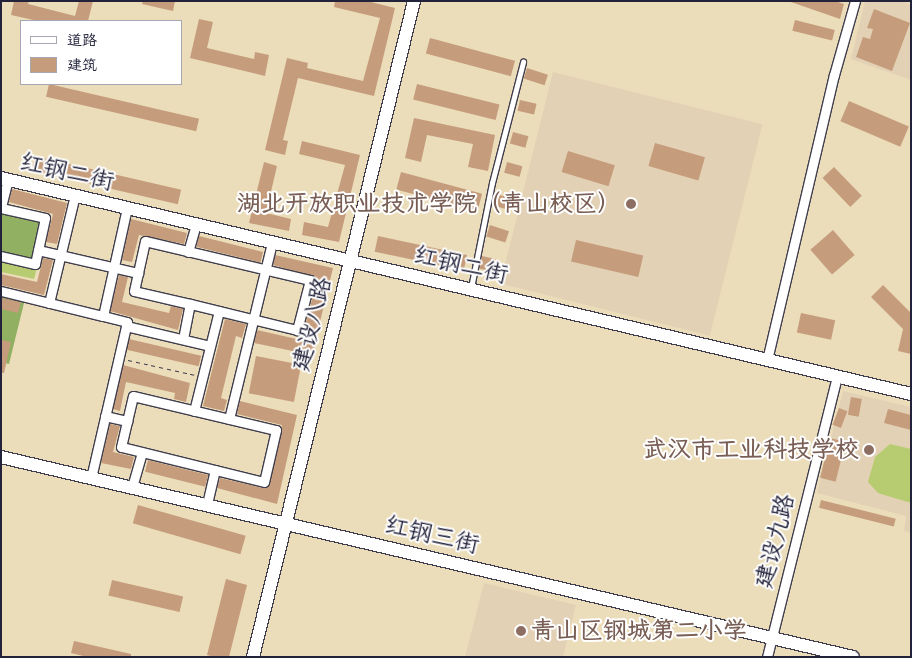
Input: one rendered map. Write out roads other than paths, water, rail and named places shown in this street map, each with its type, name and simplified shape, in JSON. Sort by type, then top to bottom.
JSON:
[{"type":"street","name":"建设八路","points":[[253,657],[414,1]]},
{"type":"street","points":[[767,360],[834,75],[855,1]]},
{"type":"street","name":"红钢二街","points":[[5,179],[911,394]]},
{"type":"street","points":[[1,256],[35,264],[45,218],[1,207],[5,179]]},
{"type":"street","points":[[49,302],[75,195]]},
{"type":"street","points":[[104,316],[127,208]]},
{"type":"street","points":[[188,252],[196,224]]},
{"type":"street","points":[[145,241],[265,270],[310,280],[297,330],[134,291],[145,241]]},
{"type":"street","points":[[229,419],[272,242]]},
{"type":"street","points":[[38,250],[138,273]]},
{"type":"street","points":[[1,290],[127,322],[90,478]]},
{"type":"street","points":[[183,339],[190,304]]},
{"type":"street","points":[[194,411],[219,311]]},
{"type":"street","points":[[126,326],[210,346]]},
{"type":"street","name":"建设九路","points":[[767,657],[837,377]]},
{"type":"street","points":[[133,396],[194,411],[276,430],[264,482],[121,447],[133,396]]},
{"type":"street","points":[[105,416],[127,421]]},
{"type":"street","points":[[132,487],[142,452]]},
{"type":"street","name":"红钢三街","points":[[1,458],[286,522],[852,657]]},
{"type":"street","points":[[208,504],[215,470]]},
{"type":"lane","points":[[471,290],[492,182],[523,62]]},
{"type":"place","name":"湖北开放职业技术学院（青山校区）","points":[[631,204]]},
{"type":"place","name":"武汉市工业科技学校","points":[[869,450]]},
{"type":"place","name":"青山区钢城第二小学","points":[[521,631]]}]
